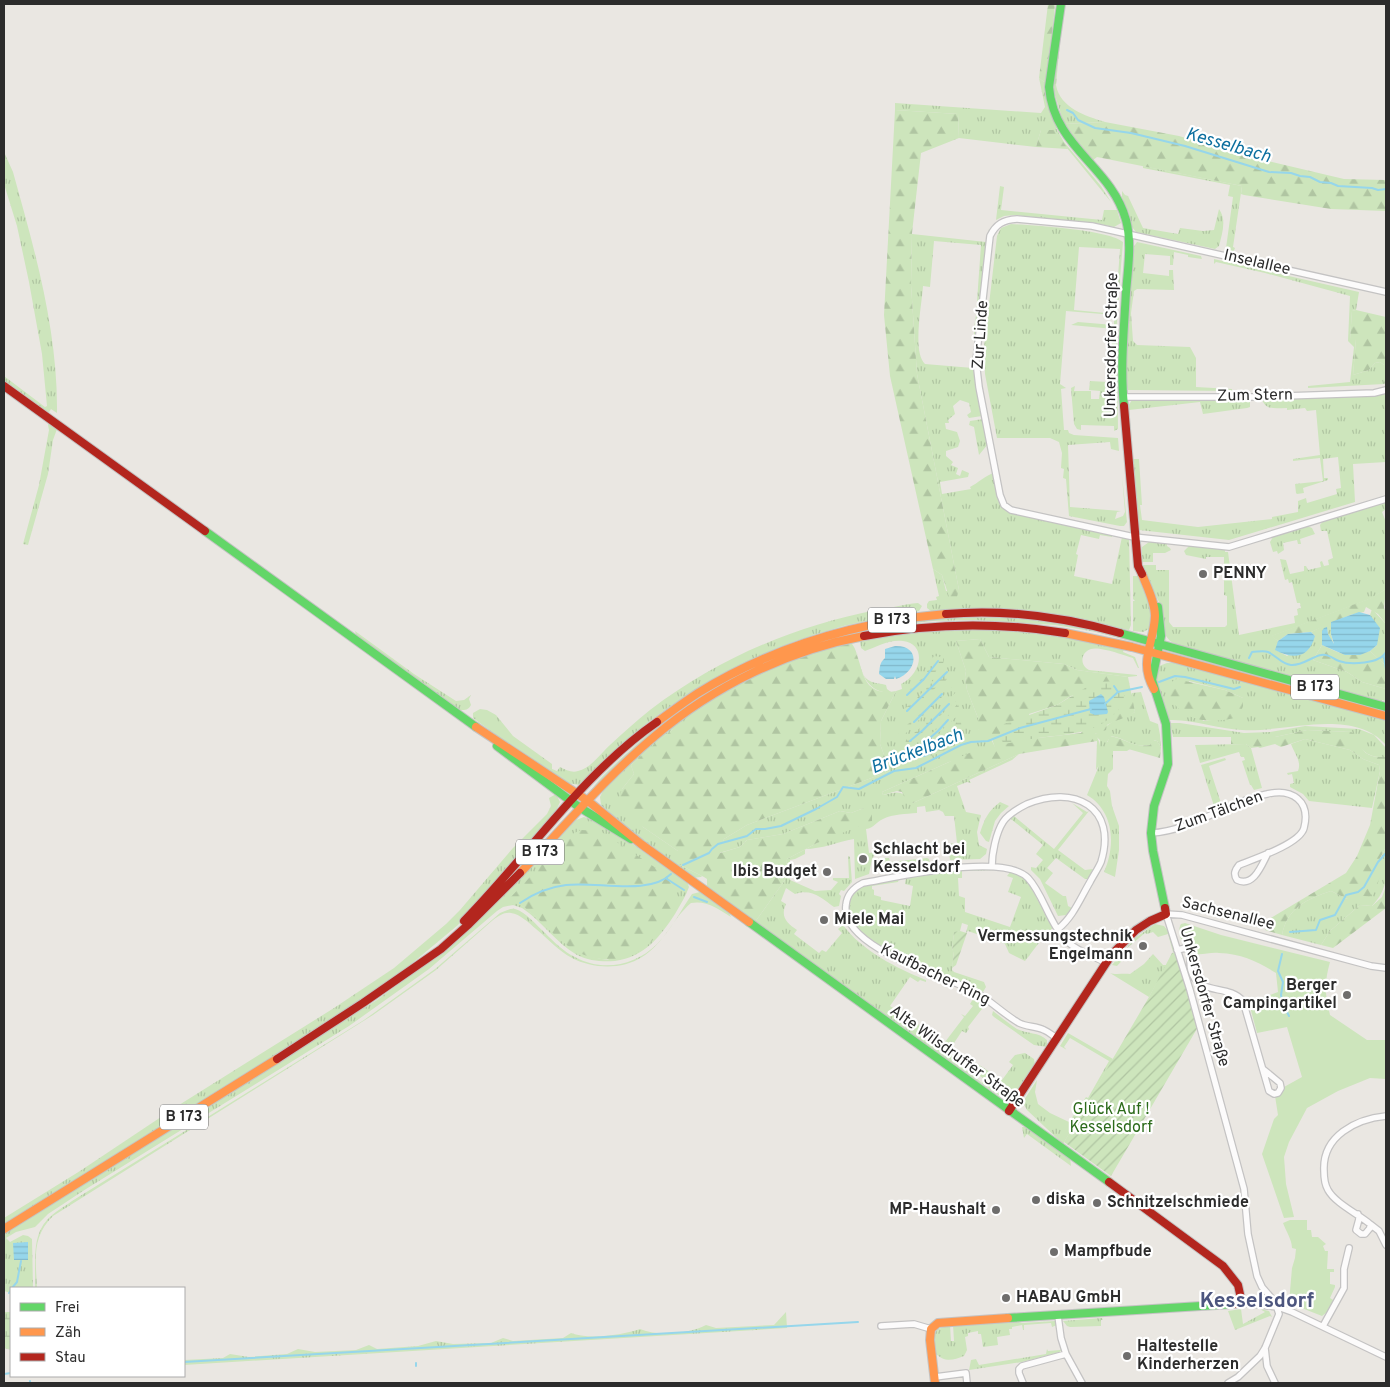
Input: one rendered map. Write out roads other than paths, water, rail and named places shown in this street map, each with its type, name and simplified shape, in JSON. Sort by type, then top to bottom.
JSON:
[{"type":"main road","name":"Unkersdorfer Straße","points":[[1060,4],[1049,87],[1050,100],[1057,120],[1066,135],[1114,192],[1126,220],[1128,235],[1129,247],[1123,338],[1123,397],[1138,566],[1148,590],[1155,616],[1147,652],[1146,672],[1166,724],[1168,764],[1154,806],[1151,833],[1166,914]]},
{"type":"main road","points":[[4,386],[477,728]]},
{"type":"main road","name":"Unkersdorfer Straße","points":[[1148,590],[1158,607],[1161,626],[1160,643],[1152,674],[1154,690]]},
{"type":"main road","name":"B 173","points":[[418,964],[471,914],[578,794],[607,763],[634,739],[695,694],[727,675],[774,653],[830,633],[924,615],[993,613],[1062,619],[1150,640],[1386,707]]},
{"type":"main road","name":"B 173","points":[[4,1229],[365,1003],[437,952],[483,911],[588,801],[660,732],[693,707],[745,676],[772,663],[833,642],[900,628],[970,623],[1058,631],[1083,636],[1386,716]]},
{"type":"main road","name":"Alte Wilsdruffer Straße","points":[[477,728],[588,801],[641,844],[1230,1271],[1239,1286],[1242,1303]]},
{"type":"main road","name":"Alte Wilsdruffer Straße","points":[[477,728],[496,745],[571,802],[641,844]]},
{"type":"main road","name":"Sachsenallee","points":[[1009,1111],[1121,942],[1138,928],[1156,917],[1166,914]]},
{"type":"main road","points":[[935,1380],[930,1340],[931,1329],[938,1323],[1242,1303]]},
{"type":"street","name":"Zur Linde","points":[[1128,235],[1092,226],[1017,219],[1006,220],[995,226],[990,236],[976,362],[995,471],[1004,505],[1011,510],[1134,537]]},
{"type":"street","name":"Inselallee","points":[[1128,235],[1386,292]]},
{"type":"street","name":"Zum Stern","points":[[1123,397],[1254,397],[1374,393],[1386,390]]},
{"type":"street","points":[[1134,537],[1229,547],[1386,498]]},
{"type":"street","name":"Zum Tälchen","points":[[1151,833],[1162,833],[1174,829],[1266,794],[1295,796],[1304,805],[1306,820],[1303,832],[1293,841],[1239,865],[1235,871],[1237,880],[1251,880],[1257,874],[1268,853]]},
{"type":"street","points":[[992,866],[1000,829],[1003,821],[1010,814],[1035,801],[1057,797],[1072,797],[1088,804],[1094,810],[1102,827],[1103,851],[1100,864],[1075,909],[1067,921],[1058,929]]},
{"type":"street","name":"Kaufbacher Ring","points":[[1057,1038],[1043,1029],[1025,1026],[973,991],[900,961],[870,942],[854,930],[846,916],[846,900],[851,891],[863,883],[960,867],[992,866],[1020,872],[1035,886],[1050,917],[1068,942],[1079,950],[1106,963]]},
{"type":"street","name":"Unkersdorfer Straße","points":[[1166,914],[1190,990],[1244,1189],[1247,1203],[1248,1234],[1256,1276],[1278,1307]]},
{"type":"street","name":"Sachsenallee","points":[[1166,914],[1182,915],[1371,966],[1386,968]]},
{"type":"street","points":[[1177,950],[1186,948],[1190,950],[1191,972],[1201,985],[1210,989],[1232,992],[1243,1001],[1263,1069]]},
{"type":"street","points":[[1386,1116],[1362,1121],[1349,1127],[1331,1143],[1324,1166],[1327,1190],[1337,1200],[1379,1231],[1386,1245]]},
{"type":"street","points":[[1358,1214],[1359,1219],[1356,1228],[1358,1232],[1364,1234],[1370,1228],[1370,1224]]},
{"type":"street","points":[[1323,1326],[1344,1288],[1344,1269],[1349,1248]]},
{"type":"street","points":[[1242,1303],[1278,1307],[1292,1312],[1386,1357]]},
{"type":"street","points":[[1228,1383],[1238,1377],[1256,1360],[1265,1348],[1278,1314],[1278,1307]]},
{"type":"street","points":[[1058,1316],[1060,1338],[1066,1354],[1082,1383]]},
{"type":"street","points":[[881,1326],[914,1324],[931,1329]]},
{"type":"street","points":[[1265,1348],[1267,1366],[1275,1383]]},
{"type":"street","points":[[1023,1383],[1019,1373],[1019,1369],[1022,1366],[1066,1354]]},
{"type":"street","points":[[935,1380],[966,1373],[967,1383]]},
{"type":"water","points":[[1359,612],[1370,615],[1380,628],[1377,645],[1370,651],[1360,655],[1345,655],[1322,645],[1322,631],[1324,628],[1327,627],[1328,634],[1334,644],[1331,634],[1331,622]]},
{"type":"water","points":[[1311,632],[1315,636],[1305,653],[1294,656],[1275,650],[1278,641],[1288,634]]},
{"type":"water","points":[[895,646],[909,650],[913,654],[914,660],[909,671],[903,676],[896,679],[895,676],[894,679],[886,679],[879,674],[880,666],[885,658],[885,649]]},
{"type":"water","points":[[1101,694],[1104,697],[1107,714],[1095,715],[1090,713],[1089,701]]},
{"type":"water","points":[[28,1242],[28,1260],[14,1260],[13,1243]]},
{"type":"waterway","name":"Kesselbach","points":[[1067,110],[1073,113],[1078,120],[1095,128],[1131,133],[1185,146],[1269,172],[1291,173],[1338,186],[1386,189]]},
{"type":"waterway","name":"Brückelbach","points":[[1249,658],[1252,652],[1264,651],[1291,665],[1324,655],[1344,662],[1364,663],[1378,659],[1386,652]]},
{"type":"waterway","points":[[1384,657],[1386,669]]},
{"type":"waterway","points":[[907,695],[924,679],[938,661]]},
{"type":"waterway","points":[[907,711],[947,672]]},
{"type":"waterway","name":"Brückelbach","points":[[1159,682],[1175,676],[1234,689],[1240,687]]},
{"type":"waterway","name":"Brückelbach","points":[[1114,686],[1118,692]]},
{"type":"waterway","name":"Brückelbach","points":[[1105,704],[1118,692],[1142,687]]},
{"type":"waterway","points":[[914,722],[942,694]]},
{"type":"waterway","points":[[910,741],[949,704]]},
{"type":"waterway","name":"Brückelbach","points":[[683,865],[709,853],[718,844],[747,836],[756,829],[781,826],[816,809],[837,797],[843,787],[859,789],[894,771],[916,768],[961,745],[971,742],[988,741],[1020,728],[1091,709]]},
{"type":"waterway","points":[[916,750],[948,720]]},
{"type":"waterway","points":[[924,756],[943,746],[958,730]]},
{"type":"waterway","points":[[1290,932],[1316,930],[1320,920],[1335,915],[1346,895],[1358,892],[1364,887],[1378,862],[1386,853]]},
{"type":"waterway","name":"Brückelbach","points":[[520,903],[553,887],[578,884],[636,886],[661,881],[671,874]]},
{"type":"waterway","points":[[667,879],[684,890]]},
{"type":"waterway","points":[[694,897],[707,902]]},
{"type":"waterway","points":[[1282,954],[1278,971],[1283,982],[1281,995],[1283,1004],[1289,1016]]},
{"type":"waterway","points":[[13,1287],[17,1282],[21,1261]]},
{"type":"waterway","points":[[185,1362],[858,1322]]},
{"type":"waterway","points":[[4,1374],[10,1373]]},
{"type":"place","name":"PENNY","points":[[1203,574]]},
{"type":"place","name":"Schlacht bei Kesselsdorf","points":[[863,859]]},
{"type":"place","name":"Ibis Budget","points":[[827,872]]},
{"type":"place","name":"Miele Mai","points":[[824,920]]},
{"type":"place","name":"Vermessungstechnik Engelmann","points":[[1143,946]]},
{"type":"place","name":"Berger Campingartikel","points":[[1347,995]]},
{"type":"place","name":"diska","points":[[1036,1200]]},
{"type":"place","name":"Schnitzelschmiede","points":[[1097,1203]]},
{"type":"place","name":"MP-Haushalt","points":[[996,1210]]},
{"type":"place","name":"Mampfbude","points":[[1054,1252]]},
{"type":"place","name":"HABAU GmbH","points":[[1006,1298]]},
{"type":"place","name":"Haltestelle Kinderherzen","points":[[1127,1356]]},
{"type":"district","name":"Kesselsdorf","points":[[1257,1301]]},
{"type":"park label","name":"Glück Auf ! Kesselsdorf","points":[[1111,1119]]}]
